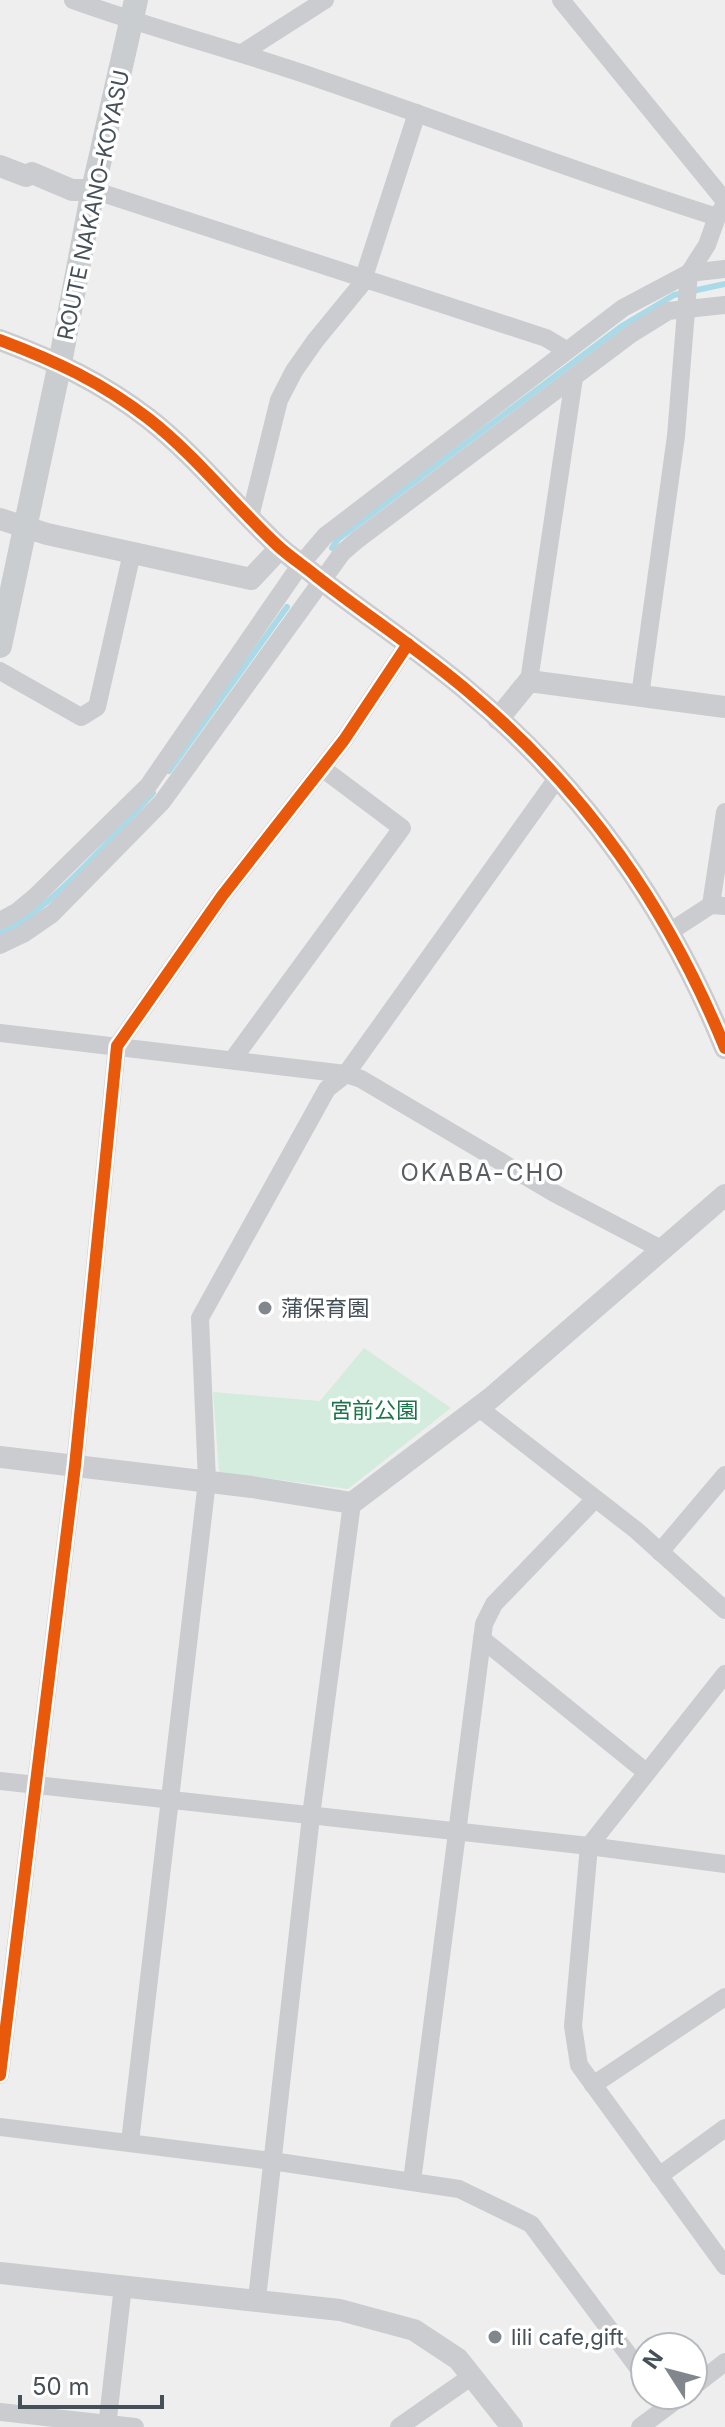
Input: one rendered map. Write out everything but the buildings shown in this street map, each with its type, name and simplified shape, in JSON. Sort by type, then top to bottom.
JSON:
[{"type":"main road","name":"ROUTE NAKANO-KOYASU","points":[[0,646],[93,190],[134,10]]},
{"type":"street","points":[[73,0],[134,10],[242,53],[621,187],[722,208]]},
{"type":"street","points":[[242,53],[325,0]]},
{"type":"street","points":[[561,0],[722,208]]},
{"type":"street","points":[[250,517],[279,400],[315,341],[364,280],[417,113]]},
{"type":"street","points":[[0,166],[26,176],[32,173],[72,190],[93,190],[546,338],[566,350]]},
{"type":"street","points":[[640,696],[676,436],[690,276],[722,208]]},
{"type":"street","points":[[0,921],[36,896],[148,786],[301,564],[325,536],[623,308],[690,276],[725,269]]},
{"type":"street","points":[[0,945],[52,914],[162,802],[342,553],[631,334],[668,311],[688,305],[725,305]]},
{"type":"street","points":[[0,340],[60,363],[97,383],[150,420],[280,548],[471,693],[558,777],[627,863],[671,931],[725,1048]]},
{"type":"street","points":[[498,719],[529,681],[574,378]]},
{"type":"street","points":[[0,519],[251,579],[280,548]]},
{"type":"street","points":[[0,671],[81,717],[97,707],[132,553]]},
{"type":"street","points":[[0,2075],[75,1466],[117,1046],[222,896],[344,740],[408,644]]},
{"type":"street","points":[[529,681],[725,707]]},
{"type":"street","points":[[233,1059],[402,828],[322,768]]},
{"type":"street","points":[[130,2142],[207,1481],[200,1318],[327,1089],[346,1074],[558,777]]},
{"type":"street","points":[[671,931],[718,906],[725,812]]},
{"type":"street","points":[[0,1033],[346,1074],[361,1079],[554,1193],[661,1249]]},
{"type":"street","points":[[0,1457],[207,1481],[352,1503],[479,1408],[725,1195]]},
{"type":"street","points":[[479,1408],[660,1552],[725,1610]]},
{"type":"street","points":[[660,1552],[725,1475]]},
{"type":"street","points":[[412,2181],[484,1624],[494,1604],[595,1499]]},
{"type":"street","points":[[257,2299],[311,1816],[352,1503]]},
{"type":"street","points":[[482,1639],[646,1772]]},
{"type":"street","points":[[725,1674],[589,1846],[573,2026],[579,2065],[725,2266]]},
{"type":"street","points":[[0,1781],[589,1846],[725,1864]]},
{"type":"street","points":[[593,2085],[725,1997]]},
{"type":"street","points":[[0,2127],[272,2161],[459,2189],[531,2224],[629,2356]]},
{"type":"street","points":[[659,2176],[725,2128]]},
{"type":"street","points":[[0,2273],[340,2310],[414,2330],[458,2359],[512,2427]]},
{"type":"street","points":[[107,2425],[123,2286]]},
{"type":"street","points":[[709,2374],[725,2362]]},
{"type":"street","points":[[399,2427],[472,2376]]},
{"type":"street","points":[[640,2427],[654,2411]]},
{"type":"street","points":[[0,2412],[135,2427]]},
{"type":"green space","name":"宮前公園","points":[[364,1348],[451,1408],[348,1489],[219,1472],[213,1392],[320,1401]]},
{"type":"waterway","points":[[332,548],[338,539],[622,326],[674,295],[725,284]]},
{"type":"waterway","points":[[169,771],[287,607]]},
{"type":"waterway","points":[[0,933],[18,924],[59,891],[153,793]]},
{"type":"cycle path","points":[[0,340],[78,374],[149,419],[283,550],[470,693],[512,731],[587,811],[620,855],[677,947],[725,1048]]},
{"type":"cycle path","points":[[0,2075],[75,1466],[117,1046],[222,896],[344,740],[408,644]]},
{"type":"place","name":"蒲保育園","points":[[265,1308]]},
{"type":"place","name":"lili cafe,gift","points":[[495,2337]]},
{"type":"district","name":"OKABA-CHO","points":[[483,1173]]}]
